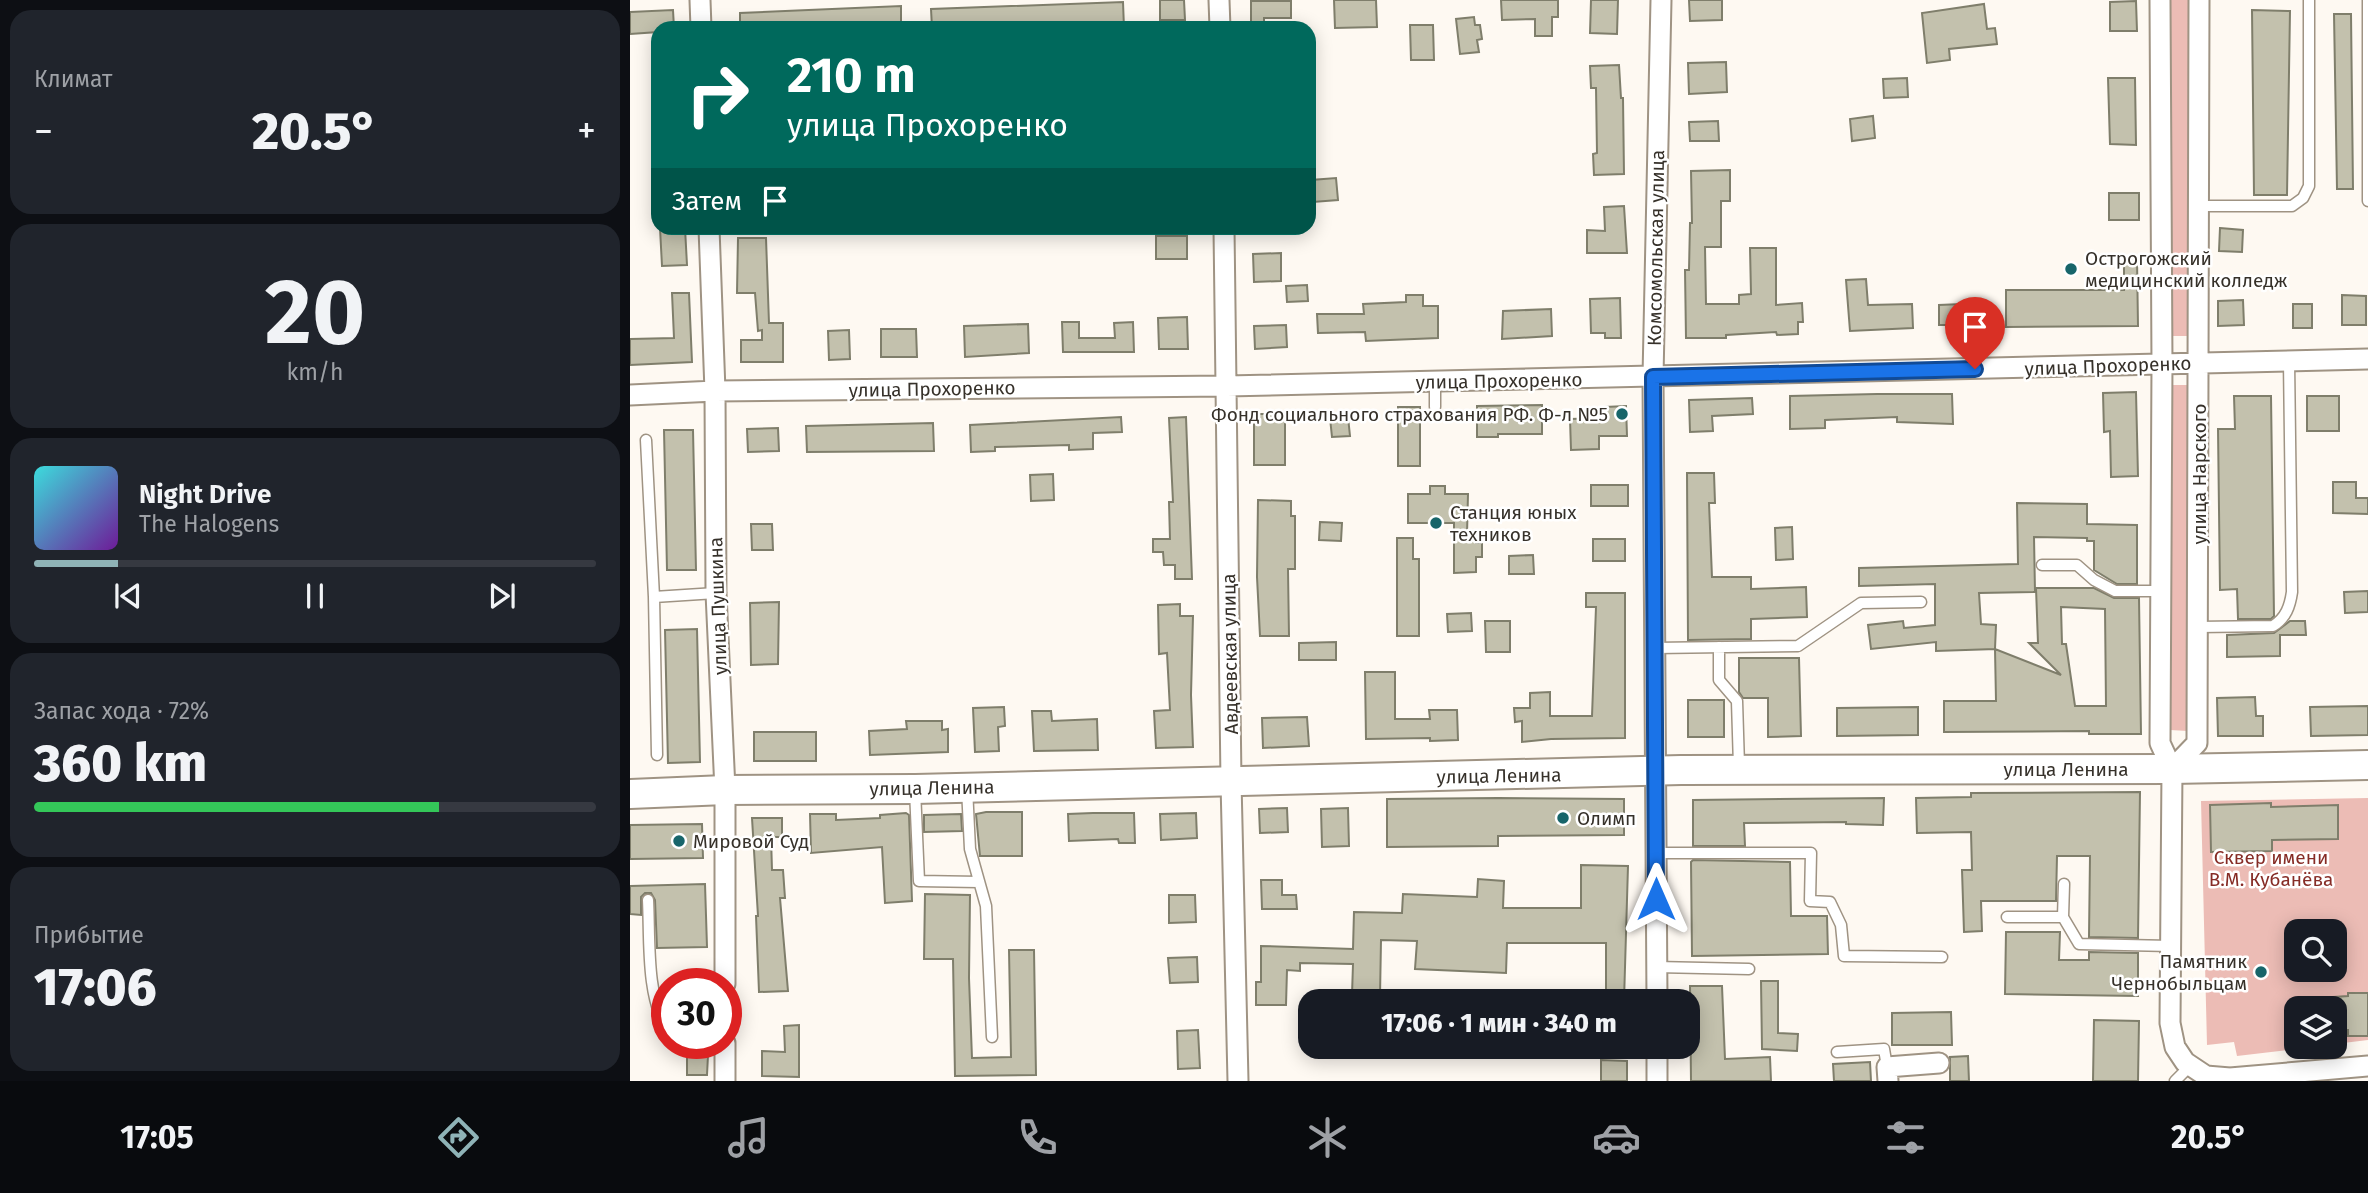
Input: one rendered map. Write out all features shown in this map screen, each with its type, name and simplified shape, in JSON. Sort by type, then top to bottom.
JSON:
[{"type":"main road","name":"улица Ленина","points":[[630,794],[1656,771],[2172,769],[2368,765]]},
{"type":"street","points":[[700,0],[702,21]]},
{"type":"street","points":[[1219,0],[1220,21]]},
{"type":"street","name":"Комсомольская улица","points":[[1657,989],[1653,377],[1661,0]]},
{"type":"street","name":"улица Нарского","points":[[2160,0],[2160,743],[2172,769],[2170,1023],[2175,1047],[2190,1066]]},
{"type":"street","name":"улица Нарского","points":[[2172,769],[2197,743],[2199,0]]},
{"type":"street","name":"улица Пушкина","points":[[709,235],[715,391],[716,593],[725,790],[725,968]]},
{"type":"street","name":"Авдеевская улица","points":[[1224,235],[1238,1081]]},
{"type":"street","name":"улица Прохоренко","points":[[630,395],[715,391],[1435,382],[2368,359]]},
{"type":"street","points":[[725,1059],[725,1081]]},
{"type":"street","points":[[1657,1059],[1657,1081]]},
{"type":"street","points":[[1888,1074],[1938,1063]]},
{"type":"street","points":[[2190,1066],[2206,1076],[2229,1080],[2368,1066]]},
{"type":"lane","points":[[2200,206],[2292,206],[2303,198],[2309,186],[2309,0]]},
{"type":"lane","points":[[2368,0],[2368,201]]},
{"type":"lane","points":[[2198,627],[2273,626],[2282,619],[2290,603],[2288,361]]},
{"type":"lane","points":[[1435,382],[1435,407]]},
{"type":"lane","points":[[646,440],[654,597],[657,755]]},
{"type":"lane","points":[[2042,565],[2077,565],[2094,580],[2115,591],[2161,591]]},
{"type":"lane","points":[[654,597],[716,593]]},
{"type":"lane","points":[[1655,648],[1798,646],[1861,603],[1921,602]]},
{"type":"lane","points":[[1719,647],[1719,680],[1737,701],[1740,770]]},
{"type":"lane","points":[[967,788],[970,849],[986,906],[992,1038]]},
{"type":"lane","points":[[915,789],[919,881],[979,882]]},
{"type":"lane","points":[[1656,853],[1811,853],[1810,901],[1830,902],[1841,925],[1844,956],[1942,957]]},
{"type":"lane","points":[[2064,884],[2063,918],[2079,944],[2171,946]]},
{"type":"lane","points":[[648,900],[652,968]]},
{"type":"lane","points":[[2007,917],[2063,918]]},
{"type":"lane","points":[[1656,967],[1749,969]]},
{"type":"lane","points":[[1837,1052],[1884,1049],[1888,1074]]},
{"type":"lane","points":[[2175,1081],[2190,1066]]},
{"type":"green space","points":[[2165,0],[2191,0],[2194,336],[2168,336]]},
{"type":"green space","points":[[2173,385],[2191,385],[2188,731],[2170,730]]},
{"type":"green space","name":"Сквер имени В.М. Кубанёва","points":[[2368,798],[2368,1040],[2347,1043],[2347,996],[2284,996],[2284,1050],[2237,1056],[2234,1042],[2207,1045],[2201,801]]},
{"type":"building","points":[[1160,0],[1184,0],[1185,20],[1160,20]]},
{"type":"building","points":[[1334,0],[1376,0],[1377,27],[1335,28]]},
{"type":"building","points":[[1501,0],[1558,0],[1558,17],[1552,17],[1552,36],[1535,36],[1535,19],[1502,20]]},
{"type":"building","points":[[1591,0],[1618,0],[1617,34],[1590,33]]},
{"type":"building","points":[[1689,0],[1722,0],[1722,20],[1690,21]]},
{"type":"building","points":[[1251,1],[1291,1],[1291,18],[1251,21]]},
{"type":"building","points":[[2136,1],[2137,31],[2110,31],[2110,2]]},
{"type":"building","points":[[1123,2],[1124,21],[932,21],[931,9]]},
{"type":"building","points":[[1984,4],[1987,29],[1995,28],[1997,44],[1949,49],[1950,60],[1927,63],[1922,13]]},
{"type":"building","points":[[901,6],[901,21],[740,21],[740,13]]},
{"type":"building","points":[[673,10],[674,21],[651,21],[651,32],[630,34],[630,12]]},
{"type":"building","points":[[2252,10],[2290,11],[2287,195],[2254,195]]},
{"type":"building","points":[[2334,14],[2351,14],[2353,189],[2337,189]]},
{"type":"building","points":[[1474,17],[1475,25],[1480,25],[1482,39],[1477,40],[1479,52],[1460,54],[1456,19]]},
{"type":"building","points":[[1410,25],[1433,25],[1434,60],[1411,60]]},
{"type":"building","points":[[1726,62],[1727,92],[1689,94],[1688,63]]},
{"type":"building","points":[[1619,65],[1623,98],[1624,174],[1594,175],[1593,154],[1597,153],[1596,88],[1591,88],[1590,66]]},
{"type":"building","points":[[1907,78],[1908,97],[1884,98],[1883,79]]},
{"type":"building","points":[[2108,78],[2135,78],[2136,145],[2110,144]]},
{"type":"building","points":[[1873,116],[1875,138],[1852,141],[1850,119]]},
{"type":"building","points":[[1718,121],[1719,141],[1690,141],[1689,122]]},
{"type":"building","points":[[1730,170],[1730,201],[1721,201],[1721,247],[1705,247],[1706,304],[1739,304],[1739,295],[1751,294],[1750,248],[1776,248],[1776,305],[1802,303],[1803,322],[1798,322],[1798,334],[1777,335],[1776,332],[1726,335],[1726,338],[1686,338],[1685,270],[1689,270],[1692,223],[1691,171]]},
{"type":"building","points":[[1336,178],[1338,200],[1316,202],[1316,180]]},
{"type":"building","points":[[2109,193],[2139,193],[2139,220],[2109,220]]},
{"type":"building","points":[[1624,206],[1627,253],[1587,253],[1587,230],[1605,231],[1604,207]]},
{"type":"building","points":[[2220,228],[2243,230],[2242,252],[2219,251]]},
{"type":"building","points":[[660,235],[685,235],[687,265],[662,266]]},
{"type":"building","points":[[1156,236],[1187,236],[1187,259],[1156,259]]},
{"type":"building","points":[[738,238],[766,238],[769,323],[783,323],[783,362],[741,362],[741,340],[762,340],[762,330],[758,331],[755,293],[737,293]]},
{"type":"building","points":[[1281,253],[1281,281],[1254,282],[1253,254]]},
{"type":"building","points":[[2124,259],[2137,259],[2138,326],[2006,327],[2006,290],[2124,290]]},
{"type":"building","points":[[1866,279],[1868,305],[1912,304],[1913,328],[1850,331],[1846,280]]},
{"type":"building","points":[[1307,285],[1308,301],[1287,302],[1286,286]]},
{"type":"building","points":[[672,293],[689,293],[692,362],[630,365],[630,339],[674,338]]},
{"type":"building","points":[[1406,295],[1423,295],[1423,306],[1438,306],[1438,338],[1366,341],[1365,332],[1318,333],[1317,314],[1364,314],[1363,304],[1406,302]]},
{"type":"building","points":[[2342,295],[2366,296],[2366,325],[2342,325]]},
{"type":"building","points":[[1620,298],[1621,338],[1605,338],[1605,333],[1591,333],[1590,299]]},
{"type":"building","points":[[2243,300],[2244,325],[2218,326],[2218,301]]},
{"type":"building","points":[[1962,304],[1963,325],[1939,325],[1939,305]]},
{"type":"building","points":[[2293,304],[2312,304],[2312,328],[2293,328]]},
{"type":"building","points":[[1551,309],[1552,336],[1502,339],[1503,311]]},
{"type":"building","points":[[1187,317],[1188,349],[1159,349],[1158,318]]},
{"type":"building","points":[[1062,322],[1079,322],[1079,338],[1115,338],[1114,323],[1133,322],[1134,352],[1063,352]]},
{"type":"building","points":[[1028,324],[1029,353],[965,357],[964,326]]},
{"type":"building","points":[[1286,325],[1287,347],[1255,349],[1254,326]]},
{"type":"building","points":[[881,329],[916,329],[917,357],[881,357]]},
{"type":"building","points":[[849,330],[850,359],[829,360],[828,331]]},
{"type":"building","points":[[2136,392],[2138,476],[2111,477],[2110,431],[2104,432],[2103,393]]},
{"type":"building","points":[[1952,394],[1953,424],[1897,422],[1897,417],[1825,420],[1825,428],[1790,429],[1790,396]]},
{"type":"building","points":[[2234,396],[2271,396],[2274,616],[2271,619],[2238,619],[2237,589],[2220,590],[2218,429],[2235,429]]},
{"type":"building","points":[[2307,396],[2339,396],[2339,431],[2307,431]]},
{"type":"building","points":[[1752,398],[1753,414],[1712,416],[1713,431],[1690,432],[1689,400]]},
{"type":"building","points":[[1542,405],[1542,434],[1477,437],[1477,406]]},
{"type":"building","points":[[1626,406],[1627,436],[1599,436],[1599,449],[1571,450],[1570,419],[1605,418],[1605,407]]},
{"type":"building","points":[[1398,407],[1420,407],[1420,466],[1398,466]]},
{"type":"building","points":[[1254,414],[1285,414],[1285,465],[1254,465]]},
{"type":"building","points":[[1121,417],[1122,432],[1093,433],[1093,449],[1069,450],[1069,445],[995,447],[995,451],[971,452],[970,425]]},
{"type":"building","points":[[1186,417],[1192,579],[1175,579],[1175,565],[1164,565],[1163,552],[1153,552],[1153,539],[1170,539],[1169,502],[1173,502],[1169,418]]},
{"type":"building","points":[[1348,417],[1350,436],[1332,437],[1330,418]]},
{"type":"building","points":[[933,423],[934,451],[807,452],[806,426]]},
{"type":"building","points":[[778,428],[779,451],[748,452],[747,429]]},
{"type":"building","points":[[664,430],[693,430],[696,570],[667,570]]},
{"type":"building","points":[[1687,473],[1714,473],[1715,503],[1709,503],[1712,577],[1751,577],[1751,589],[1806,587],[1807,617],[1751,619],[1751,639],[1688,640]]},
{"type":"building","points":[[1053,474],[1054,500],[1031,501],[1030,475]]},
{"type":"building","points":[[2333,482],[2356,482],[2356,498],[2368,498],[2368,514],[2333,513]]},
{"type":"building","points":[[1591,485],[1628,485],[1628,506],[1591,506]]},
{"type":"building","points":[[1430,486],[1445,486],[1445,494],[1468,494],[1467,535],[1476,535],[1476,543],[1482,543],[1482,557],[1476,557],[1476,572],[1454,573],[1454,523],[1408,523],[1408,494],[1430,494]]},
{"type":"building","points":[[1258,500],[1291,501],[1291,516],[1295,516],[1295,569],[1288,569],[1289,636],[1260,636],[1257,577]]},
{"type":"building","points":[[2017,503],[2087,504],[2087,524],[2137,525],[2137,584],[2117,584],[2094,570],[2094,541],[2087,541],[2087,538],[2034,537],[2035,592],[1979,593],[1981,624],[1996,625],[1995,649],[1936,651],[1936,642],[1871,649],[1868,625],[1903,621],[1904,628],[1935,625],[1935,584],[1859,586],[1859,568],[2018,564]]},
{"type":"building","points":[[1320,522],[1342,523],[1341,541],[1319,540]]},
{"type":"building","points":[[751,524],[772,524],[773,550],[752,550]]},
{"type":"building","points":[[1792,527],[1793,559],[1776,560],[1775,528]]},
{"type":"building","points":[[1397,538],[1413,538],[1413,559],[1419,559],[1419,636],[1397,636]]},
{"type":"building","points":[[1593,539],[1625,539],[1625,561],[1593,561]]},
{"type":"building","points":[[1533,555],[1534,574],[1509,574],[1509,556]]},
{"type":"building","points":[[2036,588],[2094,588],[2114,598],[2139,598],[2141,734],[2089,734],[2089,731],[1944,732],[1944,701],[1996,701],[1995,649],[2061,675],[2029,643],[2038,643]],"holes":[[[2061,607],[2105,609],[2106,706],[2075,706],[2066,644],[2062,644]]]},
{"type":"building","points":[[2368,591],[2368,612],[2345,613],[2344,592]]},
{"type":"building","points":[[1586,593],[1625,593],[1625,738],[1522,742],[1522,721],[1515,722],[1514,708],[1530,708],[1530,693],[1550,692],[1550,716],[1592,716],[1596,607],[1586,607]]},
{"type":"building","points":[[779,602],[778,664],[751,665],[750,603]]},
{"type":"building","points":[[1180,604],[1180,616],[1193,616],[1193,747],[1156,748],[1154,711],[1170,710],[1167,653],[1159,654],[1158,605]]},
{"type":"building","points":[[1471,613],[1472,631],[1448,632],[1447,614]]},
{"type":"building","points":[[1485,621],[1510,621],[1510,652],[1486,652]]},
{"type":"building","points":[[2290,621],[2305,621],[2306,635],[2280,635],[2280,656],[2227,657],[2227,635],[2274,633]]},
{"type":"building","points":[[697,629],[700,762],[668,763],[665,630]]},
{"type":"building","points":[[1336,642],[1336,660],[1299,660],[1299,643]]},
{"type":"building","points":[[1739,658],[1799,658],[1801,736],[1768,737],[1768,698],[1743,698],[1739,692]]},
{"type":"building","points":[[1365,672],[1395,672],[1395,719],[1430,719],[1429,710],[1457,710],[1458,740],[1366,739]]},
{"type":"building","points":[[2255,697],[2256,716],[2263,716],[2263,736],[2218,736],[2217,698]]},
{"type":"building","points":[[1688,700],[1724,700],[1724,737],[1688,737]]},
{"type":"building","points":[[2368,706],[2368,735],[2311,736],[2310,707]]},
{"type":"building","points":[[1004,707],[1005,726],[998,727],[999,751],[975,752],[973,708]]},
{"type":"building","points":[[1918,707],[1918,735],[1837,736],[1837,708]]},
{"type":"building","points":[[1032,711],[1051,711],[1052,721],[1097,719],[1098,750],[1034,751]]},
{"type":"building","points":[[1307,717],[1309,746],[1263,748],[1262,718]]},
{"type":"building","points":[[906,721],[942,721],[942,730],[948,729],[948,752],[870,755],[869,731],[907,729]]},
{"type":"building","points":[[754,732],[816,732],[816,761],[754,761]]},
{"type":"building","points":[[2140,792],[2138,938],[2089,937],[2090,856],[2057,856],[2056,901],[1981,901],[1982,931],[1964,932],[1962,870],[1972,870],[1971,832],[1917,833],[1916,798],[1971,797],[1971,793]]},
{"type":"building","points":[[1884,798],[1883,825],[1846,822],[1744,823],[1745,846],[1693,846],[1693,800]]},
{"type":"building","points":[[1387,799],[1624,799],[1624,835],[1498,836],[1498,846],[1387,847]]},
{"type":"building","points":[[2271,803],[2271,807],[2338,805],[2338,839],[2272,840],[2272,851],[2211,852],[2210,805]]},
{"type":"building","points":[[1287,808],[1288,832],[1260,833],[1259,809]]},
{"type":"building","points":[[1348,808],[1349,846],[1322,847],[1321,809]]},
{"type":"building","points":[[1022,812],[1022,856],[980,856],[976,814]]},
{"type":"building","points":[[1134,813],[1135,843],[1119,843],[1118,839],[1069,841],[1068,814]]},
{"type":"building","points":[[1196,813],[1197,838],[1161,840],[1160,814]]},
{"type":"building","points":[[810,814],[836,814],[836,820],[880,818],[880,815],[909,815],[912,901],[885,903],[882,847],[811,853]]},
{"type":"building","points":[[961,814],[962,831],[924,832],[924,815]]},
{"type":"building","points":[[752,818],[782,818],[782,837],[771,837],[772,870],[783,870],[785,898],[780,898],[788,991],[759,992]]},
{"type":"building","name":"Мировой Суд","points":[[702,824],[703,858],[630,859],[630,825]]},
{"type":"building","points":[[1693,860],[1790,862],[1791,916],[1827,916],[1828,954],[1692,956]]},
{"type":"building","points":[[1581,865],[1628,866],[1624,989],[1606,989],[1606,943],[1507,943],[1506,973],[1415,969],[1417,941],[1381,940],[1380,989],[1352,989],[1353,964],[1300,963],[1300,971],[1287,970],[1286,1005],[1256,1005],[1256,982],[1261,982],[1261,946],[1353,949],[1354,912],[1402,913],[1403,894],[1477,897],[1478,879],[1504,881],[1503,908],[1581,908]]},
{"type":"building","points":[[1261,880],[1282,880],[1282,895],[1296,895],[1297,909],[1262,909]]},
{"type":"building","points":[[705,884],[707,947],[657,948],[655,900],[651,893],[645,893],[641,897],[641,915],[630,914],[630,886]]},
{"type":"building","points":[[925,894],[970,895],[972,1058],[1011,1057],[1009,950],[1034,950],[1036,1075],[955,1076],[953,959],[924,959]]},
{"type":"building","points":[[1169,895],[1195,895],[1196,922],[1169,923]]},
{"type":"building","points":[[2006,932],[2060,932],[2059,960],[2089,960],[2089,952],[2138,953],[2138,996],[2005,994]]},
{"type":"building","points":[[1197,957],[1198,982],[1170,983],[1168,958]]},
{"type":"building","points":[[1761,981],[1778,981],[1778,1033],[1798,1034],[1797,1051],[1762,1049]]},
{"type":"building","points":[[1690,986],[1722,986],[1725,1059],[1770,1057],[1771,1081],[1691,1081],[1691,1059],[1700,1059],[1700,989],[1690,989]]},
{"type":"building","points":[[2348,993],[2368,993],[2368,1036],[2348,1036]]},
{"type":"building","points":[[1951,1012],[1952,1045],[1892,1045],[1892,1013]]},
{"type":"building","points":[[2094,1020],[2139,1021],[2138,1081],[2093,1081]]},
{"type":"building","points":[[799,1025],[799,1077],[762,1076],[762,1051],[785,1052],[784,1026]]},
{"type":"building","points":[[1198,1030],[1200,1068],[1178,1069],[1177,1031]]},
{"type":"building","points":[[1968,1056],[1969,1081],[1950,1081],[1950,1057]]},
{"type":"building","points":[[687,1059],[708,1059],[707,1075],[687,1075]]},
{"type":"building","points":[[1601,1060],[1627,1061],[1627,1081],[1601,1081]]},
{"type":"building","points":[[1870,1062],[1871,1081],[1834,1081],[1833,1064]]},
{"type":"place","name":"Острогожский медицинский колледж","points":[[2071,269]]},
{"type":"place","name":"Фонд социального страхования РФ. Ф-л №5","points":[[1622,414]]},
{"type":"place","name":"Станция юных техников","points":[[1436,523]]},
{"type":"place","name":"Олимп","points":[[1563,818]]},
{"type":"place","name":"Мировой Суд","points":[[679,841]]},
{"type":"place","name":"Памятник Чернобыльцам","points":[[2261,972]]},
{"type":"route","points":[[1656,899],[1653,377],[1975,369]]}]
